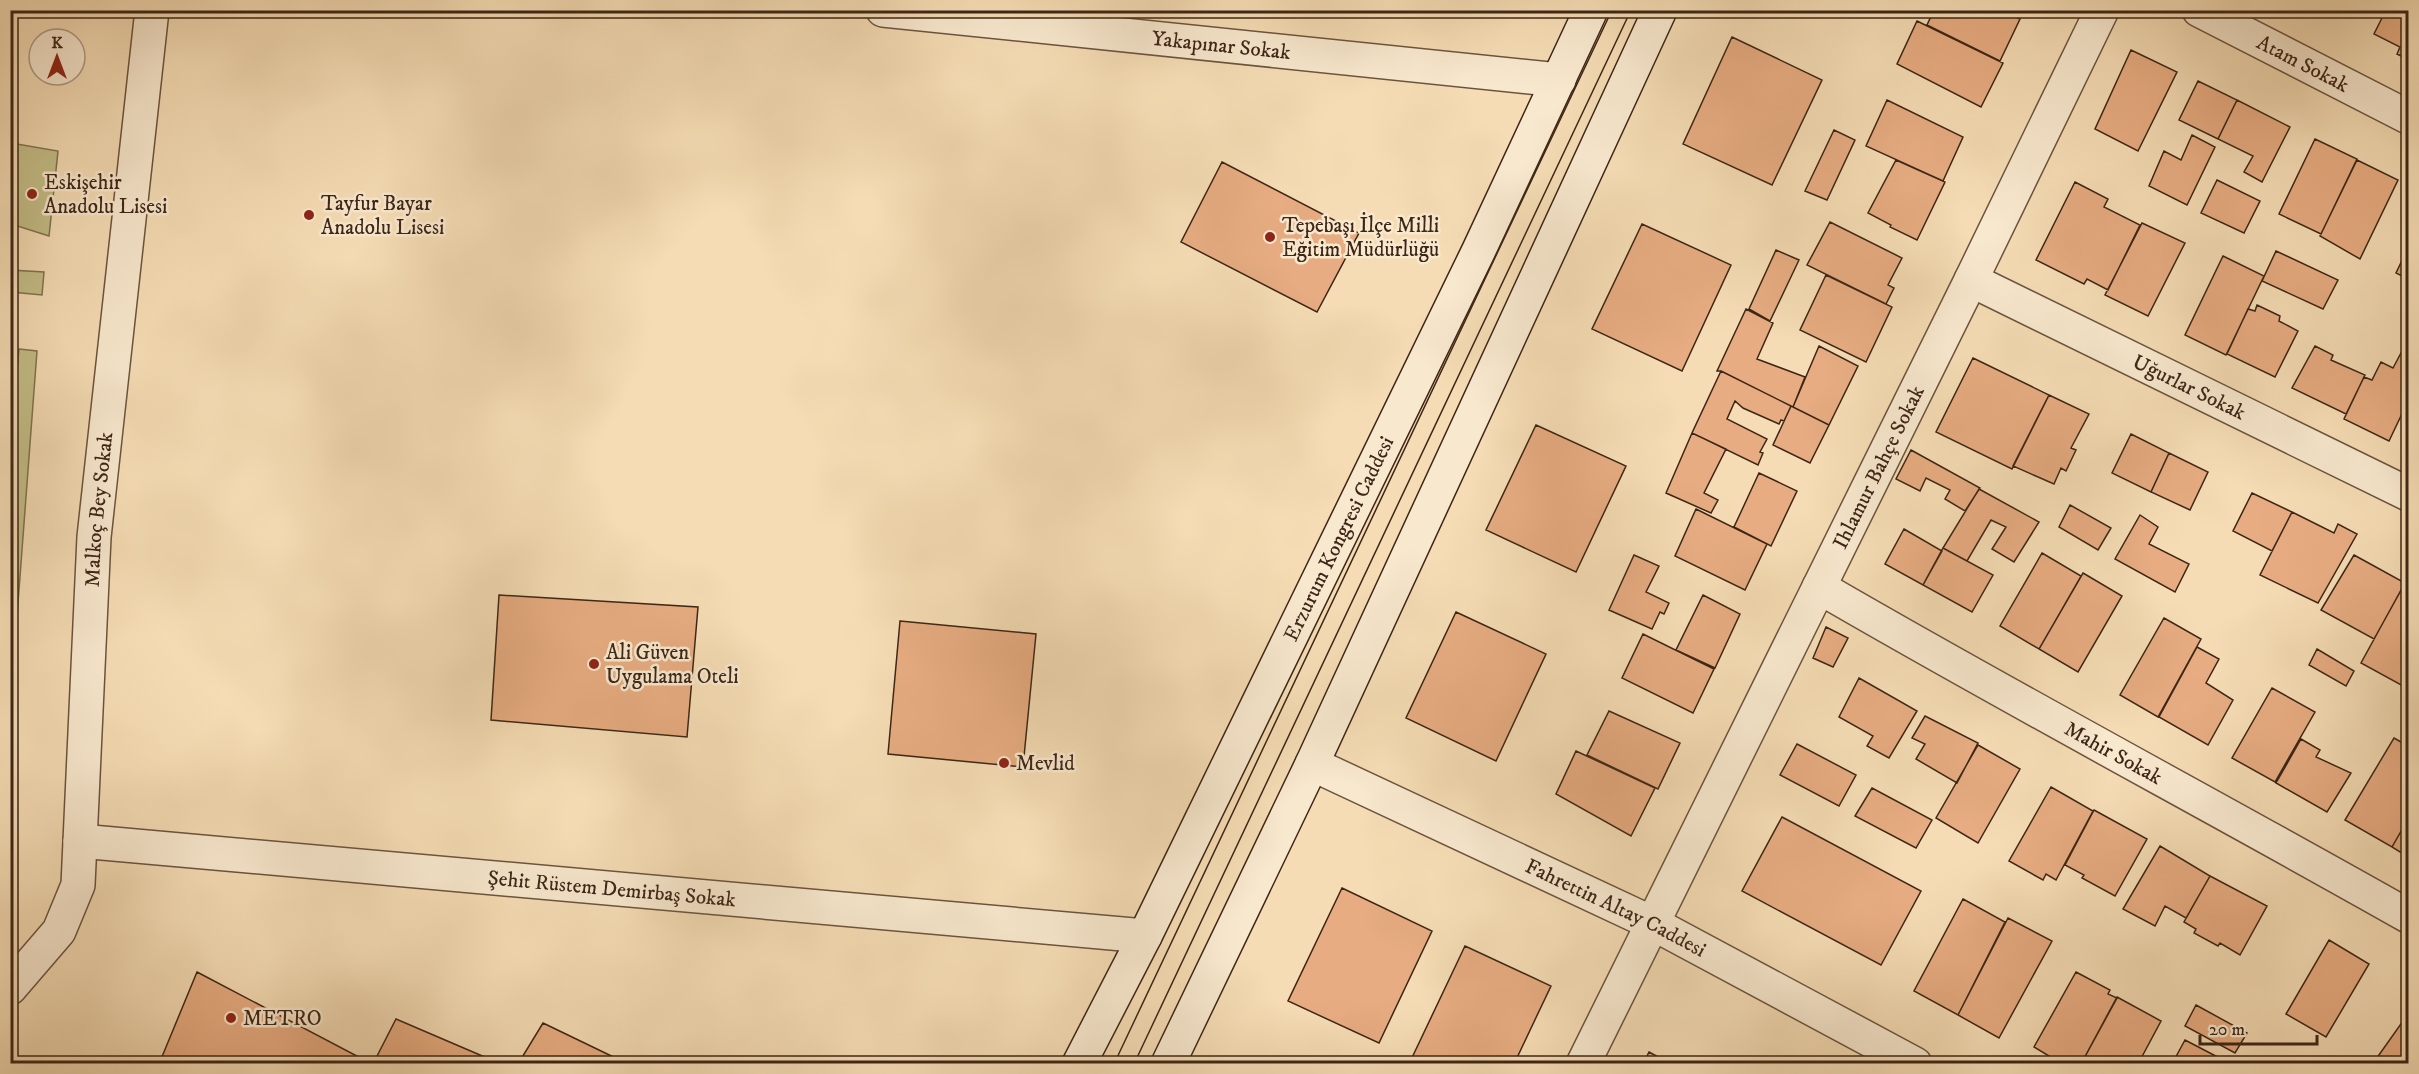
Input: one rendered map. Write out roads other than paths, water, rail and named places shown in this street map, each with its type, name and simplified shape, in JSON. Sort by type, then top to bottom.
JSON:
[{"type":"street","name":"Malkoç Bey Sokak","points":[[10,988],[58,931],[78,885],[94,537],[152,10]]},
{"type":"street","name":"Yakapınar Sokak","points":[[884,10],[1559,80]]},
{"type":"street","name":"Erzurum Kongresi Caddesi","points":[[1079,1064],[1145,936],[1479,250],[1592,10]]},
{"type":"street","points":[[1168,1064],[1312,764],[1659,10]]},
{"type":"street","name":"Ihlamur Bahçe Sokak","points":[[1583,1064],[2102,10]]},
{"type":"street","name":"Atam Sokak","points":[[2199,10],[2409,117]]},
{"type":"street","name":"Uğurlar Sokak","points":[[1971,280],[2409,494]]},
{"type":"street","name":"Mahir Sokak","points":[[1819,587],[1973,676],[2217,808],[2409,916]]},
{"type":"street","name":"Fahrettin Altay Caddesi","points":[[1312,764],[1652,923],[1915,1064]]},
{"type":"street","name":"Şehit Rüstem Demirbaş Sokak","points":[[80,842],[1145,936]]},
{"type":"tram line","points":[[1114,1064],[1612,10]]},
{"type":"tram line","points":[[1134,1064],[1631,10]]},
{"type":"place","name":"Eskişehir Anadolu Lisesi","points":[[32,194]]},
{"type":"place","name":"Tayfur Bayar Anadolu Lisesi","points":[[309,215]]},
{"type":"place","name":"Tepebaşı İlçe Milli Eğitim Müdürlüğü","points":[[1270,237]]},
{"type":"place","name":"Ali Güven Uygulama Oteli","points":[[594,664]]},
{"type":"place","name":"Mevlid","points":[[1004,763]]},
{"type":"place","name":"METRO","points":[[231,1018]]}]
